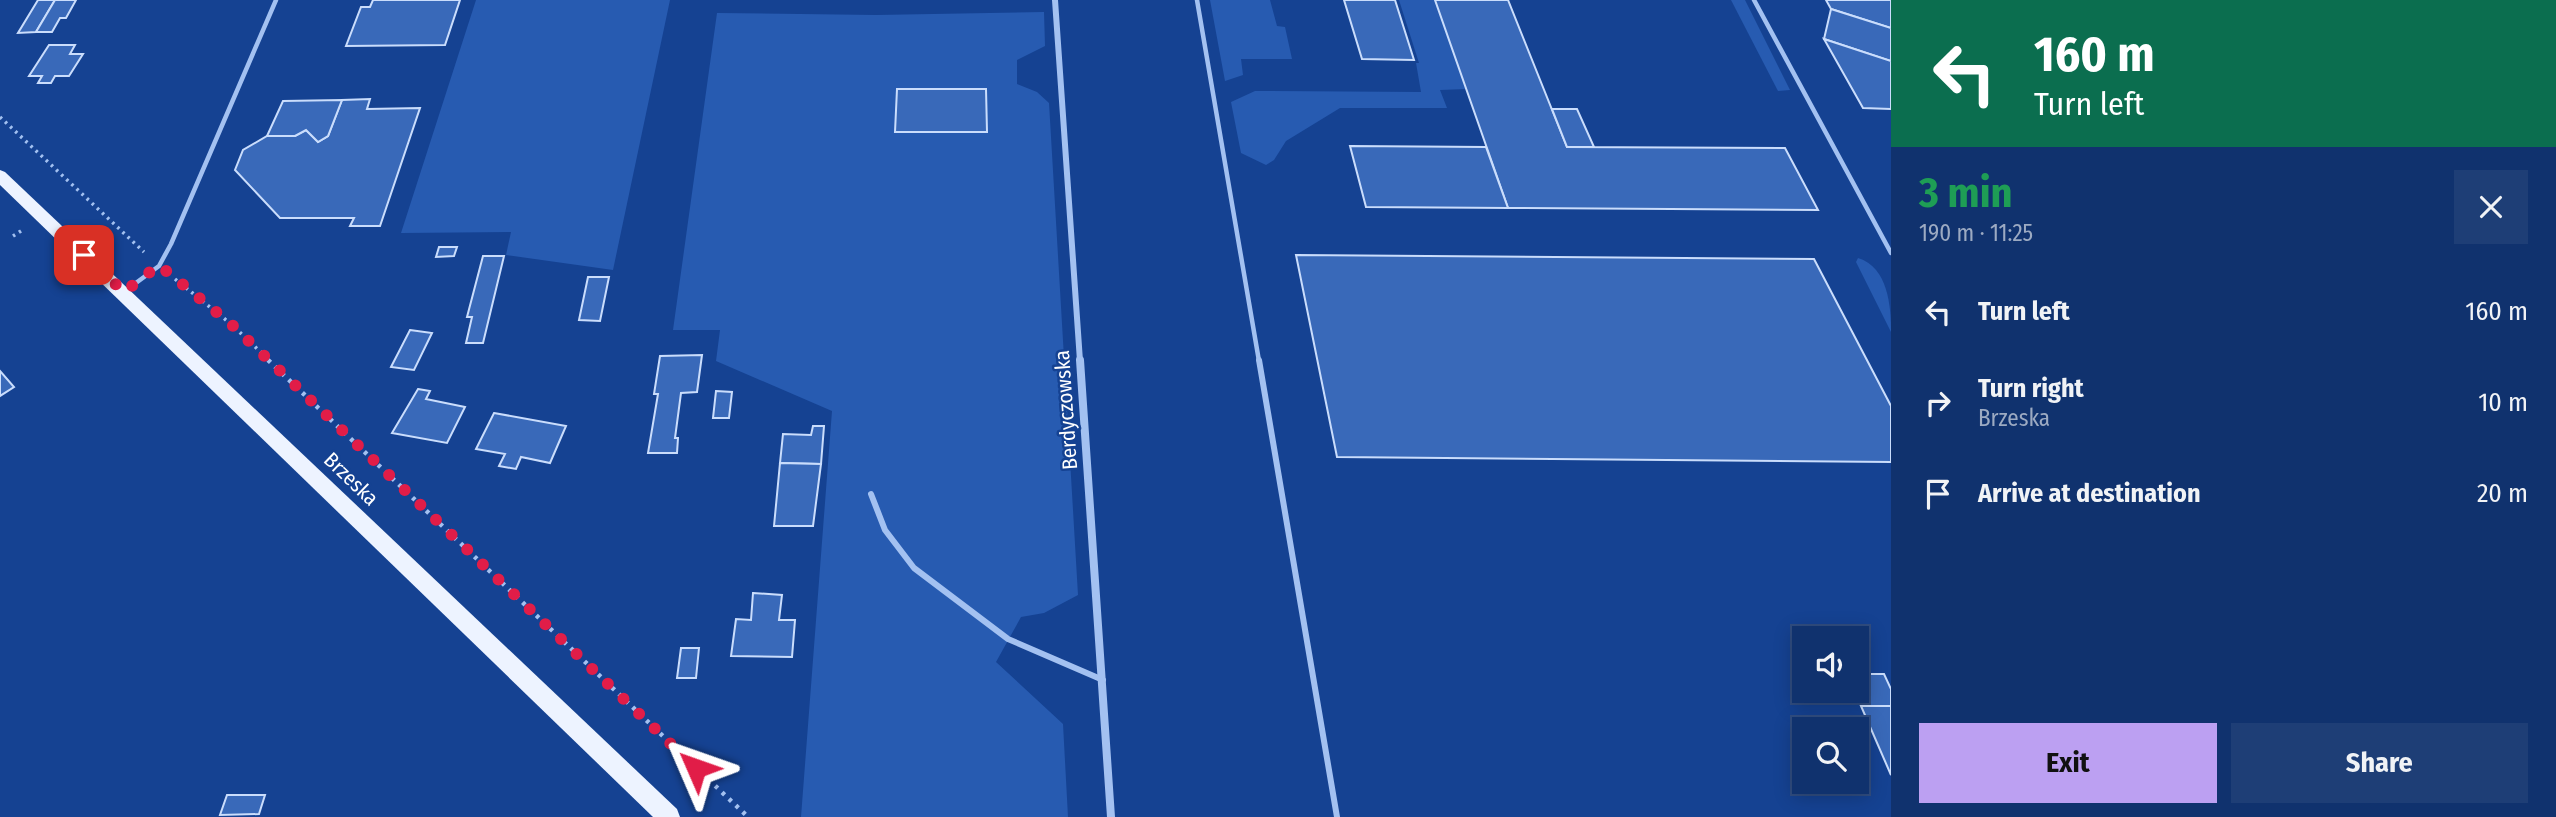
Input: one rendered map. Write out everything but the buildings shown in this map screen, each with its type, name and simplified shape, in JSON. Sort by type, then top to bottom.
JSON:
[{"type":"main road","name":"Brzeska","points":[[0,176],[669,817]]},
{"type":"street","name":"Berdyczowska","points":[[1055,0],[1111,817]]},
{"type":"lane","points":[[124,292],[159,265],[171,244],[276,0]]},
{"type":"lane","points":[[1197,0],[1337,817]]},
{"type":"lane","points":[[1754,0],[1891,253]]},
{"type":"lane","points":[[871,494],[885,530],[914,568],[1008,639],[1103,680]]},
{"type":"path","points":[[0,117],[159,265],[231,324],[748,817]]},
{"type":"shaded area","points":[[476,0],[670,0],[613,270],[506,255],[511,232],[401,233]]},
{"type":"shaded area","points":[[1210,0],[1270,0],[1277,26],[1285,27],[1292,59],[1241,59],[1243,75],[1225,81]]},
{"type":"shaded area","points":[[1399,0],[1435,0],[1466,89],[1440,90],[1447,108],[1340,108],[1286,141],[1274,160],[1266,165],[1241,153],[1231,102],[1255,91],[1421,92],[1416,63],[1419,63]]},
{"type":"shaded area","points":[[1731,0],[1745,0],[1790,90],[1778,91]]},
{"type":"shaded area","points":[[1044,12],[1045,46],[1017,60],[1017,84],[1037,92],[1049,103],[1078,595],[1044,613],[1021,617],[996,662],[1063,724],[1068,817],[801,817],[832,411],[716,361],[720,330],[673,330],[717,13],[876,15]]},
{"type":"shaded area","points":[[1858,258],[1876,270],[1882,279],[1890,311],[1891,332],[1856,262]]},
{"type":"route","points":[[84,255],[124,292],[159,265],[231,324],[364,454],[696,768]]}]
